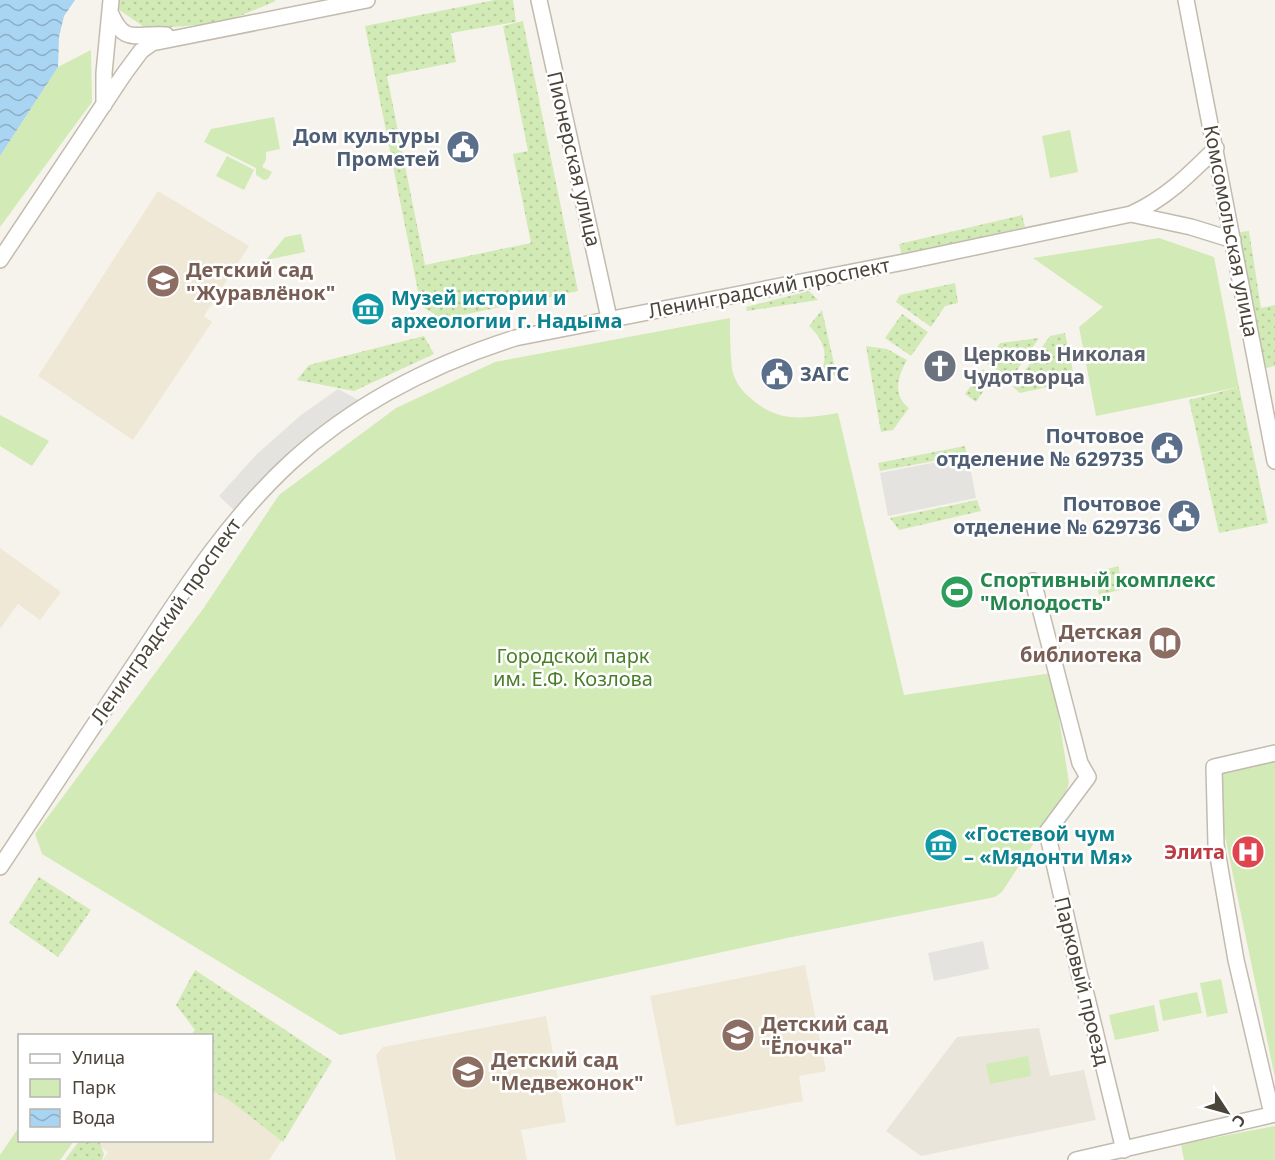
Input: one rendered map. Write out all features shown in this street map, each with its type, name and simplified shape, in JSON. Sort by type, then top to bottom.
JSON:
[{"type":"street","points":[[0,260],[124,74],[146,46],[367,0]]},
{"type":"street","name":"Пионерская улица","points":[[539,0],[609,318]]},
{"type":"street","name":"Комсомольская улица","points":[[1186,0],[1275,461]]},
{"type":"street","points":[[111,6],[115,24],[126,34],[131,36],[167,35],[176,39]]},
{"type":"street","points":[[104,105],[104,74],[111,6]]},
{"type":"street","points":[[109,33],[113,56],[124,74]]},
{"type":"street","points":[[1131,214],[1151,206],[1168,194],[1216,148]]},
{"type":"street","points":[[1131,214],[1191,227],[1233,240]]},
{"type":"street","name":"Ленинградский проспект","points":[[0,867],[198,571],[239,515],[293,460],[366,404],[397,386],[471,352],[515,338],[609,318],[733,296],[1131,214]]},
{"type":"street","name":"Парковый проезд","points":[[1033,581],[1080,763],[1088,777],[1047,831],[1080,977],[1086,993],[1124,1150]]},
{"type":"street","points":[[1076,1160],[1274,1114],[1236,960],[1216,845],[1215,767],[1275,753]]},
{"type":"shaded area","name":"Детский сад \"Журавлёнок\"","points":[[158,191],[249,246],[204,316],[212,322],[133,440],[38,376]]},
{"type":"shaded area","points":[[338,389],[366,404],[239,515],[219,496],[257,454],[301,415]]},
{"type":"shaded area","points":[[968,456],[976,498],[888,516],[880,473]]},
{"type":"shaded area","points":[[0,548],[61,592],[40,620],[18,604],[0,629]]},
{"type":"shaded area","points":[[983,941],[989,969],[934,981],[928,953]]},
{"type":"shaded area","name":"Детский сад \"Ёлочка\"","points":[[805,965],[826,1071],[799,1076],[803,1101],[676,1126],[650,996]]},
{"type":"shaded area","name":"Детский сад \"Медвежонок\"","points":[[546,1016],[566,1122],[521,1130],[527,1160],[396,1160],[376,1055],[383,1047]]},
{"type":"shaded area","points":[[1039,1028],[1050,1076],[1084,1070],[1096,1120],[921,1156],[886,1131],[957,1037]]},
{"type":"shaded area","points":[[213,1049],[303,1108],[269,1160],[103,1160],[108,1152],[95,1143],[213,1142]]},
{"type":"green space","points":[[118,0],[276,1],[223,23],[147,29],[118,9]]},
{"type":"green space","points":[[495,0],[513,0],[516,22],[451,33],[456,62],[387,76],[425,265],[531,243],[513,154],[528,151],[503,26],[523,21],[578,291],[443,319],[421,306],[365,26]]},
{"type":"green space","points":[[91,50],[92,102],[0,227],[0,156],[58,67]]},
{"type":"green space","points":[[274,117],[280,149],[266,152],[266,160],[262,167],[272,172],[268,179],[264,180],[256,175],[256,168],[204,142],[211,129]]},
{"type":"green space","points":[[1070,130],[1078,172],[1050,178],[1042,136]]},
{"type":"green space","points":[[227,156],[254,170],[244,190],[216,176]]},
{"type":"green space","points":[[1022,215],[1025,227],[902,256],[899,244]]},
{"type":"green space","points":[[1249,231],[1261,308],[1275,305],[1275,366],[1261,369],[1240,232]]},
{"type":"green space","points":[[301,234],[305,252],[266,260],[285,237]]},
{"type":"green space","points":[[1159,238],[1214,257],[1239,387],[1096,416],[1079,327],[1103,307],[1033,258]]},
{"type":"green space","points":[[955,283],[958,303],[945,306],[931,327],[896,302],[900,295]]},
{"type":"green space","points":[[809,291],[818,300],[747,311],[746,307]]},
{"type":"green space","points":[[822,310],[837,377],[823,367],[824,349],[809,326]]},
{"type":"green space","points":[[902,314],[928,332],[911,356],[885,338]]},
{"type":"green space","name":"Городской парк им. Е.Ф. Козлова","points":[[730,318],[732,369],[738,384],[748,396],[769,411],[790,417],[813,417],[838,413],[904,695],[1052,673],[1069,783],[1065,795],[1002,892],[995,897],[787,938],[340,1035],[42,854],[35,834],[203,609],[279,495],[396,408],[495,362]]},
{"type":"green space","points":[[1065,333],[1075,381],[1020,393],[1013,387],[1050,336]]},
{"type":"green space","points":[[424,336],[434,354],[354,391],[297,380],[309,365]]},
{"type":"green space","points":[[1039,338],[1011,379],[987,363],[1000,343]]},
{"type":"green space","points":[[866,346],[887,349],[907,360],[898,385],[900,397],[909,408],[893,430],[881,432]]},
{"type":"green space","points":[[983,369],[993,377],[976,402],[965,394]]},
{"type":"green space","points":[[1239,387],[1268,523],[1219,533],[1189,400]]},
{"type":"green space","points":[[0,415],[49,441],[32,466],[0,446]]},
{"type":"green space","points":[[965,446],[967,455],[880,471],[878,463]]},
{"type":"green space","points":[[977,500],[981,511],[899,530],[890,518]]},
{"type":"green space","points":[[1118,566],[1124,589],[1099,595],[1093,573]]},
{"type":"green space","points":[[1275,761],[1275,1078],[1212,774]]},
{"type":"green space","points":[[39,877],[91,910],[58,957],[9,923]]},
{"type":"green space","points":[[195,970],[332,1061],[283,1142],[228,1099],[213,1092],[213,1034],[192,1034],[195,1030],[176,1005]]},
{"type":"green space","points":[[1221,979],[1228,1013],[1207,1017],[1200,983]]},
{"type":"green space","points":[[1197,992],[1202,1013],[1163,1021],[1159,1000]]},
{"type":"green space","points":[[1154,1005],[1159,1031],[1115,1040],[1109,1015]]},
{"type":"green space","points":[[1028,1056],[1031,1076],[990,1084],[986,1064]]},
{"type":"green space","points":[[1275,1126],[1275,1160],[1184,1160],[1181,1144]]},
{"type":"green space","points":[[18,1128],[18,1142],[73,1142],[60,1160],[0,1160],[0,1155]]},
{"type":"green space","points":[[78,1142],[99,1142],[104,1154],[102,1160],[65,1160]]},
{"type":"water","points":[[0,0],[75,0],[64,16],[59,37],[58,67],[0,156]]},
{"type":"place","name":"Дом культуры Прометей","points":[[463,147]]},
{"type":"place","name":"Детский сад \"Журавлёнок\"","points":[[163,281]]},
{"type":"place","name":"Музей истории и археологии г. Надыма","points":[[368,309]]},
{"type":"place","name":"Церковь Николая Чудотворца","points":[[940,366]]},
{"type":"place","name":"ЗАГС","points":[[777,374]]},
{"type":"place","name":"Почтовое отделение № 629735","points":[[1167,448]]},
{"type":"place","name":"Почтовое отделение № 629736","points":[[1184,516]]},
{"type":"place","name":"Спортивный комплекс \"Молодость\"","points":[[957,592]]},
{"type":"place","name":"Детская библиотека","points":[[1165,643]]},
{"type":"place","name":"«Гостевой чум – «Мядонти Мя»","points":[[941,845]]},
{"type":"place","name":"Элита","points":[[1248,852]]},
{"type":"place","name":"Детский сад \"Ёлочка\"","points":[[738,1035]]},
{"type":"place","name":"Детский сад \"Медвежонок\"","points":[[468,1072]]}]
